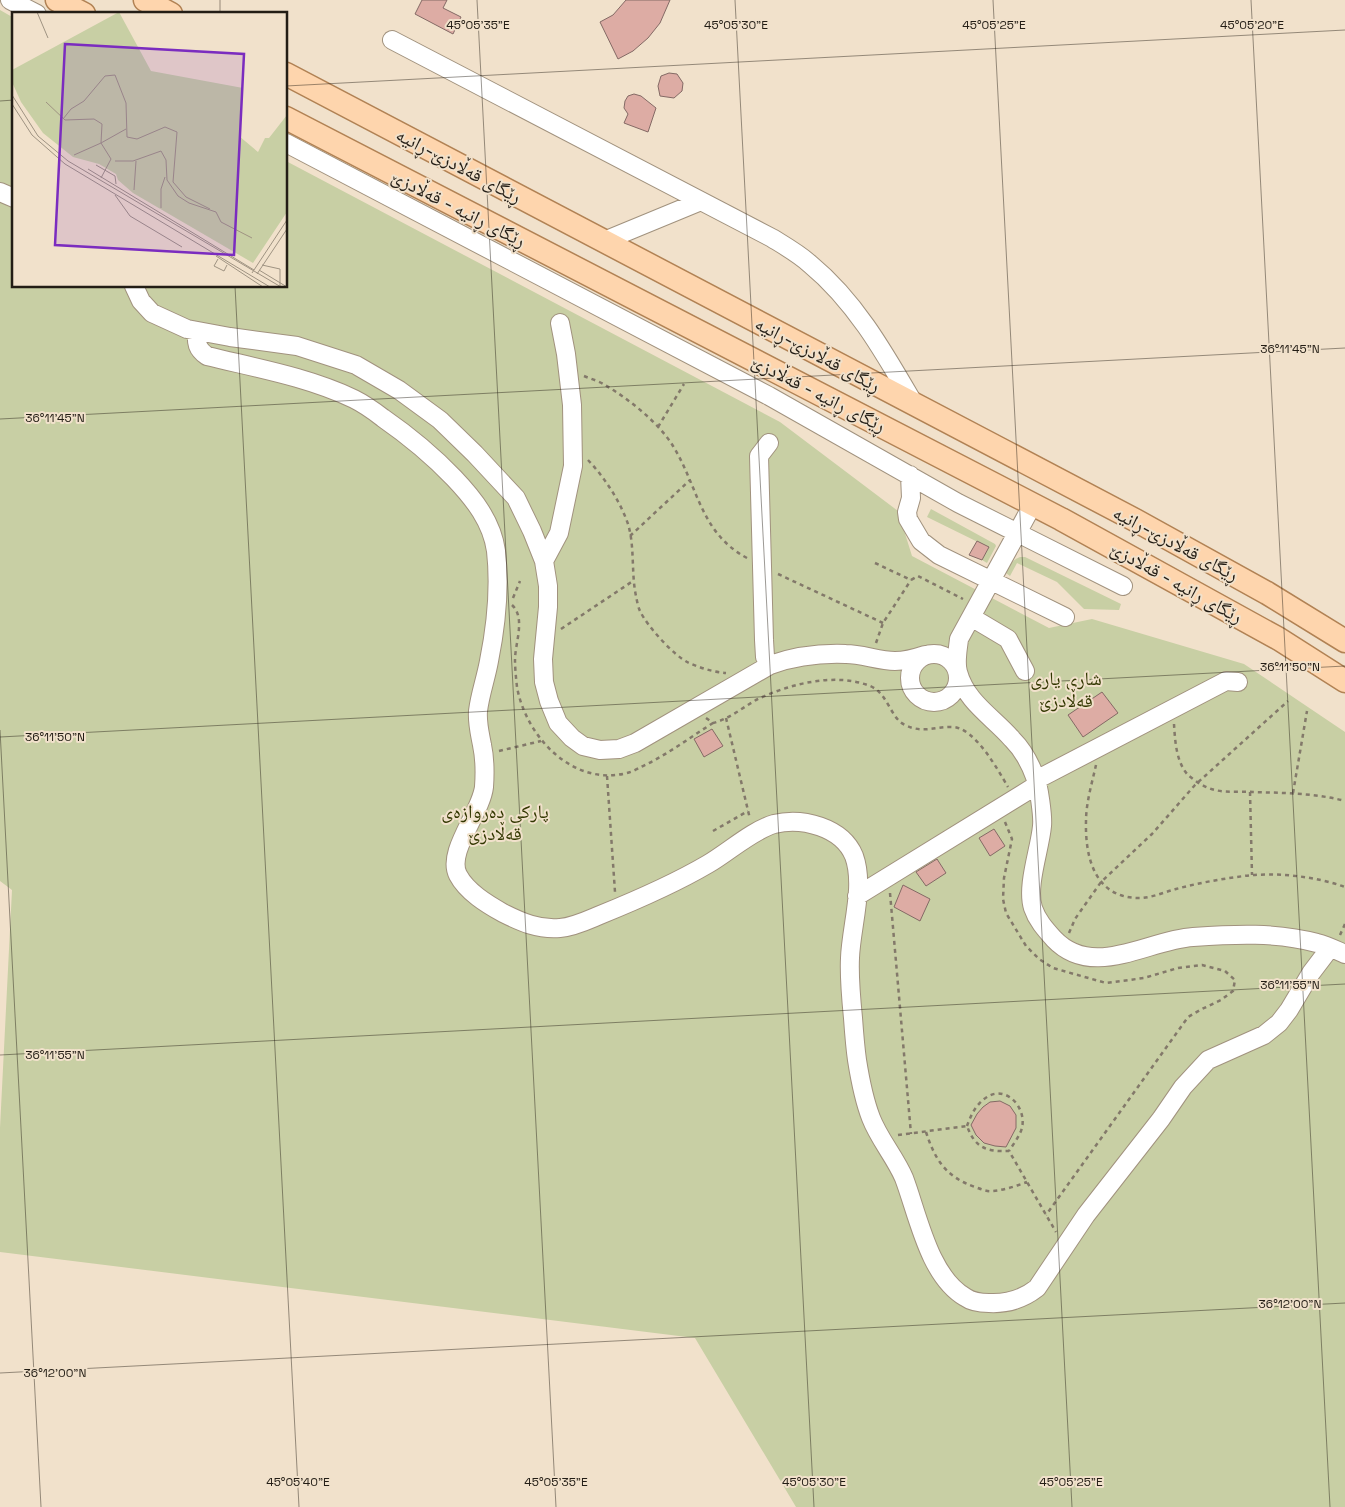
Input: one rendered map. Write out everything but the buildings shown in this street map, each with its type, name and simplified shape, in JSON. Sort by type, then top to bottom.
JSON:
[{"type":"main road","points":[[57,0],[80,12]]},
{"type":"main road","points":[[148,1],[167,12]]},
{"type":"main road","name":"ڕێگای قەڵادزێ-ڕانیە","points":[[288,75],[1135,520],[1267,592],[1345,640]]},
{"type":"main road","name":"ڕێگای ڕانیە - قەڵادزێ","points":[[288,119],[1033,504],[1280,639],[1345,681]]},
{"type":"street","points":[[10,0],[33,12]]},
{"type":"street","points":[[392,40],[793,250],[831,282],[868,328],[914,404]]},
{"type":"street","points":[[288,144],[769,396],[958,503],[1123,586]]},
{"type":"street","points":[[0,192],[12,197]]},
{"type":"street","points":[[604,241],[700,201]]},
{"type":"street","points":[[135,288],[141,301],[152,313],[187,329],[297,346],[356,365],[399,390],[440,420],[476,454],[516,498],[544,561],[548,586],[543,659],[544,682],[558,723],[572,738],[583,746],[600,750],[619,749],[635,743],[770,665],[789,658],[813,655],[879,653],[902,660],[929,654],[941,654],[954,664],[967,692],[974,701],[1013,739],[1028,759],[1037,783],[1042,824],[1032,887],[1032,906],[1042,926],[1059,944],[1078,955],[1098,958],[1123,955],[1190,937],[1233,935],[1278,936],[1338,947]]},
{"type":"street","points":[[544,561],[559,533],[573,466],[572,405],[560,323]]},
{"type":"street","points":[[198,331],[197,346],[207,356],[285,375],[356,400],[414,439],[435,458],[464,488],[486,518],[496,548],[497,583],[496,623],[478,707],[477,721],[485,768],[483,794],[475,816],[456,855],[456,871],[473,892],[491,906],[528,925],[564,928],[644,897],[712,862],[768,825],[799,821],[818,825],[843,839],[853,855],[858,876],[850,956],[850,988],[857,1061],[872,1120],[902,1174],[928,1250],[938,1270],[962,1296],[974,1301],[1001,1303],[1026,1297],[1037,1288],[1086,1215],[1161,1119],[1183,1087],[1208,1060],[1264,1035],[1279,1023],[1311,973],[1338,947]]},
{"type":"street","points":[[770,443],[759,456],[764,640],[766,657],[770,665]]},
{"type":"street","points":[[910,475],[911,498],[908,519],[921,541],[940,554],[1065,617]]},
{"type":"street","points":[[879,653],[904,676],[916,694],[922,699],[938,702],[952,694],[957,687],[959,679],[960,639],[969,609],[991,580],[1033,504]]},
{"type":"street","points":[[969,609],[1008,639],[1025,671]]},
{"type":"street","points":[[912,688],[910,672],[918,659],[948,647],[960,639]]},
{"type":"street","points":[[857,896],[996,811],[1037,783],[1099,747],[1226,681],[1238,682]]},
{"type":"street","points":[[946,699],[974,701]]},
{"type":"path","points":[[568,372],[604,384],[638,409],[658,427],[673,445],[690,480],[700,507],[710,525],[727,545],[762,567],[883,623]]},
{"type":"path","points":[[658,427],[684,384]]},
{"type":"path","points":[[573,449],[585,458],[606,482],[628,525],[633,581],[639,610],[674,653],[688,662],[714,672],[732,674]]},
{"type":"path","points":[[630,536],[690,480]]},
{"type":"path","points":[[875,563],[911,580]]},
{"type":"path","points":[[879,653],[883,623],[911,580],[918,576],[969,609]]},
{"type":"path","points":[[511,604],[520,581]]},
{"type":"path","points":[[558,632],[633,581]]},
{"type":"path","points":[[505,603],[511,604],[517,609],[519,618],[515,659],[517,687],[530,723],[541,741],[560,758],[580,770],[608,776],[628,773],[657,760],[713,723],[722,721],[755,701],[782,688],[812,681],[851,681],[877,690],[903,724],[918,729],[932,730],[960,728],[989,754],[1014,799]]},
{"type":"path","points":[[1069,934],[1075,919],[1101,882],[1152,834],[1198,783],[1288,701]]},
{"type":"path","points":[[1174,708],[1175,739],[1179,758],[1187,773],[1198,783],[1214,790],[1293,793],[1329,797],[1345,801]]},
{"type":"path","points":[[1293,793],[1307,711]]},
{"type":"path","points":[[704,714],[707,720],[713,723]]},
{"type":"path","points":[[726,718],[752,826]]},
{"type":"path","points":[[492,752],[541,741]]},
{"type":"path","points":[[1099,747],[1086,820],[1086,838],[1090,862],[1096,876],[1105,887],[1124,896],[1141,898],[1176,889],[1252,875],[1309,877],[1345,887]]},
{"type":"path","points":[[608,776],[616,900]]},
{"type":"path","points":[[1250,792],[1252,875]]},
{"type":"path","points":[[713,831],[748,811]]},
{"type":"path","points":[[996,811],[1006,825],[1012,839],[1004,878],[1003,899],[1006,913],[1026,946],[1039,959],[1053,968],[1106,983],[1144,978],[1178,968],[1202,965],[1225,971],[1235,980],[1233,991],[1221,1000],[1188,1017],[1046,1215]]},
{"type":"path","points":[[889,876],[911,1134]]},
{"type":"path","points":[[1338,947],[1345,924]]},
{"type":"path","points":[[996,1094],[1009,1097],[1018,1104],[1023,1120],[1022,1130],[1009,1151],[994,1152],[977,1144],[967,1126],[972,1113],[978,1105],[987,1097],[996,1094]]},
{"type":"path","points":[[897,1136],[967,1126]]},
{"type":"path","points":[[926,1132],[932,1149],[940,1163],[952,1176],[967,1184],[982,1190],[992,1191],[1012,1188],[1027,1182]]},
{"type":"path","points":[[1009,1151],[1060,1239]]},
{"type":"green space","name":"پارکی دەروازەی قەڵادزێ","points":[[0,10],[12,17],[12,288],[288,288],[288,162],[780,422],[898,511],[912,556],[1049,628],[1092,619],[1244,664],[1345,732],[1345,1507],[796,1507],[695,1338],[0,1252],[0,1128],[12,890],[0,881]]},
{"type":"green space","points":[[931,509],[995,544],[996,546],[987,563],[982,560],[988,547],[927,517]]},
{"type":"green space","points":[[1020,557],[1025,557],[1121,604],[1119,610],[1084,609],[1057,582],[1017,563],[1010,576],[1006,573],[1013,562]]},
{"type":"park label","name":"شاری یاری قەڵادزێ","points":[[1066,689]]}]
